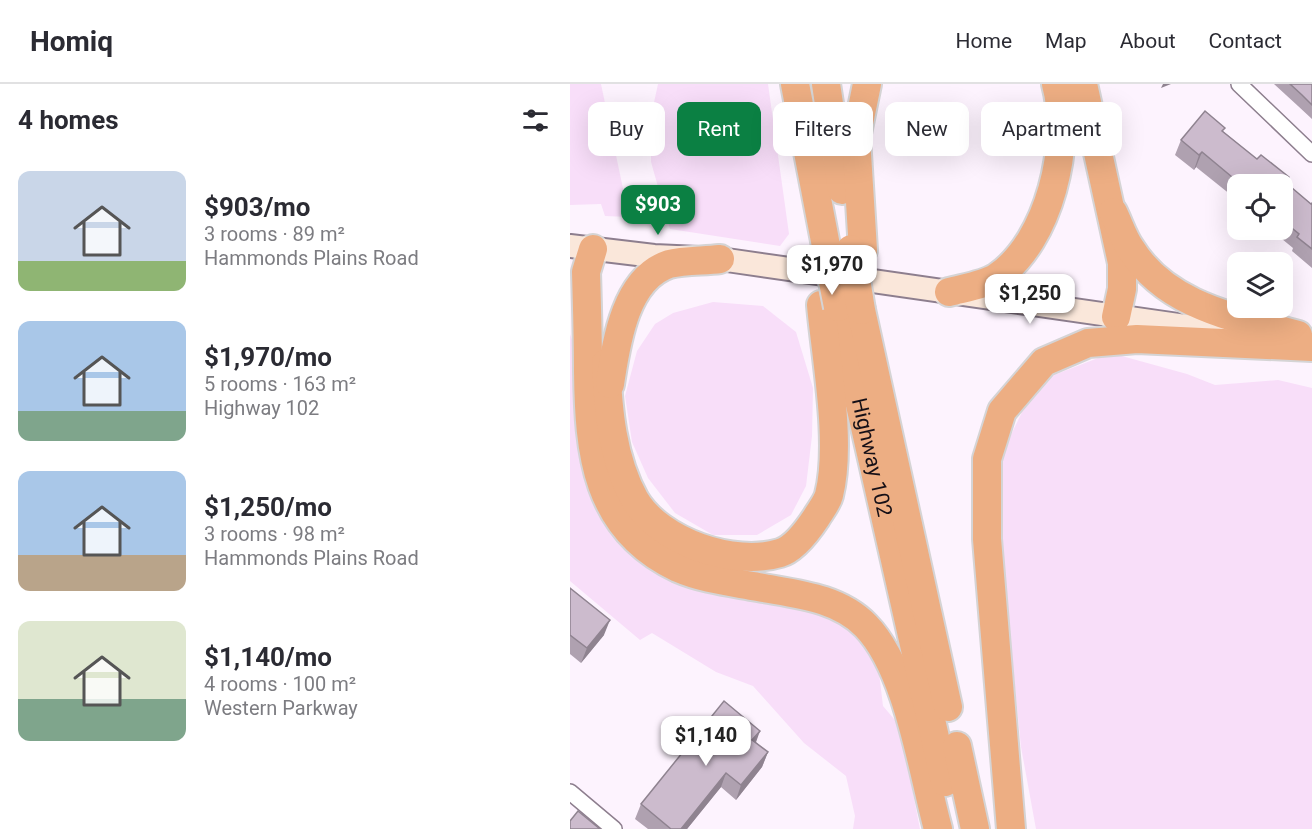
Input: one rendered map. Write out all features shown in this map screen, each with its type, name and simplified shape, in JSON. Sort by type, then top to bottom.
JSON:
[{"type":"highway","points":[[581,248],[601,274],[608,398],[618,460],[636,501],[666,531],[700,548],[742,558],[782,553],[807,531],[829,498],[836,459],[848,308],[837,247],[787,84]]},
{"type":"highway","name":"Highway 102","points":[[795,84],[837,247],[956,829]]},
{"type":"highway","name":"Highway 102","points":[[826,84],[837,247]]},
{"type":"highway","points":[[837,247],[867,84]]},
{"type":"highway","points":[[949,292],[996,277],[1023,252],[1044,215],[1056,181],[1059,149],[1060,99],[1056,84]]},
{"type":"highway","points":[[1083,84],[1113,212],[1122,263],[1122,289],[1116,317]]},
{"type":"highway","points":[[1113,212],[1130,249],[1151,274],[1180,297],[1215,312],[1312,343]]},
{"type":"highway","points":[[581,248],[586,272],[588,419],[592,453],[608,501],[620,520],[647,548],[680,568],[702,576],[822,599],[862,622],[885,649],[898,678],[938,829]]},
{"type":"highway","points":[[608,398],[621,324],[630,300],[645,280],[668,265],[720,259]]},
{"type":"highway","points":[[570,303],[576,313],[588,350]]},
{"type":"highway","name":"Highway 102","points":[[848,308],[880,394],[975,829]]},
{"type":"highway","points":[[1011,829],[987,539],[987,459],[1002,411],[1044,362],[1088,343],[1137,339],[1312,343]]},
{"type":"main road","points":[[581,248],[654,256],[720,259],[1312,343]]},
{"type":"street","points":[[1239,84],[1312,154]]},
{"type":"street","points":[[570,792],[614,829]]},
{"type":"shaded area","points":[[570,84],[601,84],[605,102],[588,102],[588,156],[616,156],[629,217],[605,216],[601,204],[570,205]]},
{"type":"shaded area","points":[[658,84],[768,84],[773,120],[773,156],[778,156],[789,234],[780,246],[670,229],[651,162],[651,156],[665,156],[665,102],[654,102]]},
{"type":"shaded area","points":[[713,302],[763,306],[796,332],[813,388],[812,436],[806,486],[791,515],[757,535],[713,535],[675,513],[648,478],[632,442],[625,396],[637,351],[655,324],[673,313]]},
{"type":"shaded area","points":[[570,334],[578,358],[581,458],[781,602],[845,618],[877,656],[883,706],[900,726],[920,829],[853,829],[855,816],[846,776],[804,743],[753,686],[716,672],[652,633],[640,640],[570,581]]},
{"type":"shaded area","points":[[1111,353],[1187,374],[1215,385],[1278,380],[1312,388],[1312,829],[1036,829],[1021,747],[1006,598],[999,524],[1000,458],[1022,412],[1054,375]]},
{"type":"building","points":[[1290,84],[1312,84],[1312,105],[1302,95]]},
{"type":"building","points":[[1205,111],[1225,128],[1222,131],[1257,159],[1261,155],[1285,174],[1228,174],[1202,152],[1199,155],[1181,140]]},
{"type":"building","points":[[1293,189],[1312,203],[1312,249],[1297,237],[1299,234],[1293,229]]},
{"type":"building","points":[[570,588],[610,620],[587,648],[570,635]]},
{"type":"building","points":[[724,701],[760,731],[752,740],[768,752],[741,785],[726,773],[681,829],[671,829],[641,804]]},
{"type":"building","points":[[578,811],[600,829],[570,829],[570,821]]}]
